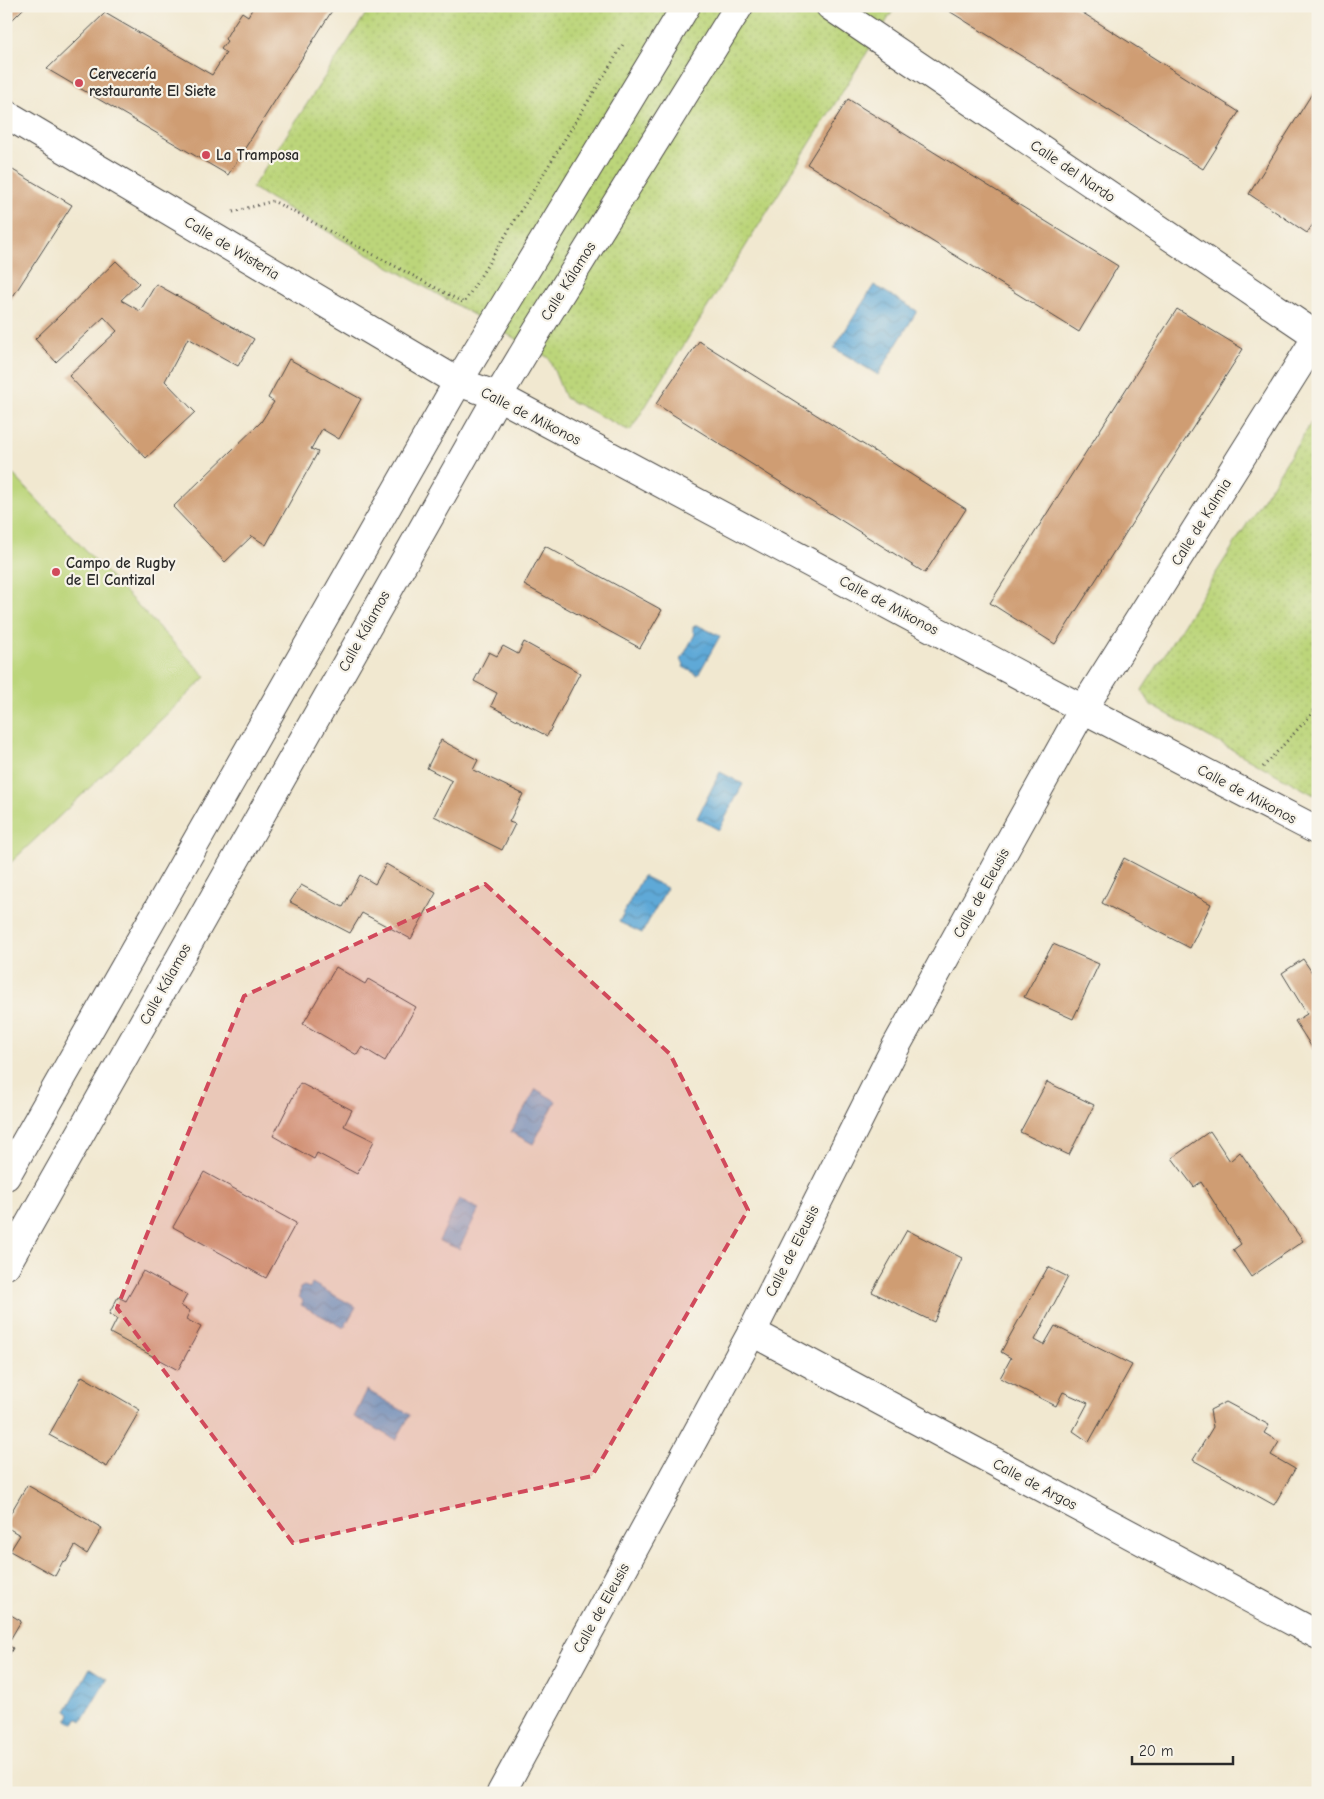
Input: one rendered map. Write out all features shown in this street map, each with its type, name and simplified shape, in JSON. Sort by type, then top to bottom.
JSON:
[{"type":"street","points":[[6,1176],[458,382],[686,6]]},
{"type":"street","name":"Calle Kálamos","points":[[6,1265],[498,396],[739,6]]},
{"type":"street","name":"Calle del Nardo","points":[[830,6],[1317,335]]},
{"type":"street","name":"Calle de Wisteria","points":[[6,114],[458,382]]},
{"type":"street","name":"Calle de Kalmia","points":[[1083,709],[1317,335]]},
{"type":"street","name":"Calle de Mikonos","points":[[458,382],[498,396],[1083,709],[1318,831]]},
{"type":"street","name":"Calle de Eleusis","points":[[501,1793],[752,1332],[895,1048],[1083,709]]},
{"type":"street","name":"Calle de Argos","points":[[752,1332],[1318,1635]]},
{"type":"path","points":[[229,213],[273,201],[464,303],[626,40]]},
{"type":"path","points":[[1241,790],[1310,716],[1318,701]]},
{"type":"highlighted area","points":[[485,884],[670,1054],[748,1210],[592,1476],[293,1543],[117,1308],[244,996]]},
{"type":"green space","points":[[371,6],[896,6],[630,431],[565,398],[549,358],[252,188]]},
{"type":"green space","points":[[1318,412],[1318,789],[1314,795],[1151,705],[1142,690]]},
{"type":"green space","name":"Campo de Rugby de El Cantizal","points":[[6,467],[206,677],[6,867]]},
{"type":"green space","points":[[67,1783],[90,1793],[63,1793]]},
{"type":"water","points":[[874,285],[917,311],[878,375],[834,348]]},
{"type":"water","points":[[697,625],[720,636],[698,675],[683,667],[684,664],[681,660],[695,634],[693,627]]},
{"type":"water","points":[[720,772],[743,784],[719,830],[697,818]]},
{"type":"water","points":[[643,876],[667,888],[642,933],[619,922]]},
{"type":"water","points":[[536,1089],[556,1101],[533,1144],[511,1132]]},
{"type":"water","points":[[459,1199],[479,1209],[459,1249],[439,1241]]},
{"type":"water","points":[[312,1283],[356,1307],[344,1328],[301,1305],[303,1301],[299,1297],[300,1288],[304,1286],[310,1288]]},
{"type":"water","points":[[367,1390],[410,1415],[396,1440],[354,1417]]},
{"type":"water","points":[[90,1668],[107,1679],[82,1721],[77,1718],[74,1724],[67,1720],[70,1714],[66,1711]]},
{"type":"building","points":[[6,6],[26,6],[6,26]]},
{"type":"building","points":[[254,6],[335,6],[228,175],[47,69],[105,13],[212,75],[226,53],[221,49],[227,41],[225,39],[232,27],[242,12],[248,16]]},
{"type":"building","points":[[941,6],[1072,6],[1239,112],[1203,169]]},
{"type":"building","points":[[1318,84],[1318,217],[1307,233],[1249,194]]},
{"type":"building","points":[[848,99],[1118,266],[1079,332],[807,164]]},
{"type":"building","points":[[6,166],[72,205],[10,301],[6,299]]},
{"type":"building","points":[[116,261],[139,283],[121,300],[140,311],[156,284],[254,339],[238,366],[188,338],[165,381],[195,412],[146,458],[69,376],[117,331],[104,317],[56,362],[35,339]]},
{"type":"building","points":[[1177,309],[1243,349],[1055,644],[990,603]]},
{"type":"building","points":[[699,341],[966,509],[925,573],[656,404]]},
{"type":"building","points":[[289,359],[361,399],[339,439],[322,429],[311,449],[318,452],[266,545],[252,536],[225,562],[173,507],[261,422],[274,402],[268,398]]},
{"type":"building","points":[[545,546],[662,610],[640,648],[524,585]]},
{"type":"building","points":[[524,642],[580,673],[547,736],[491,706],[497,693],[474,681],[489,652],[497,656],[503,646],[518,654]]},
{"type":"building","points":[[441,740],[478,760],[473,770],[523,794],[509,822],[515,824],[502,850],[434,816],[452,781],[427,768]]},
{"type":"building","points":[[1124,858],[1211,904],[1190,948],[1102,903]]},
{"type":"building","points":[[386,864],[436,893],[411,939],[362,913],[350,933],[290,902],[301,885],[343,907],[360,875],[375,884]]},
{"type":"building","points":[[1053,944],[1099,964],[1073,1019],[1024,997]]},
{"type":"building","points":[[1303,959],[1313,974],[1318,971],[1318,1057],[1295,1021],[1307,1014],[1282,973]]},
{"type":"building","points":[[336,967],[365,984],[368,979],[416,1007],[385,1061],[362,1047],[357,1055],[303,1024]]},
{"type":"building","points":[[1047,1082],[1094,1105],[1069,1155],[1020,1132]]},
{"type":"building","points":[[300,1083],[352,1110],[344,1126],[374,1141],[357,1174],[317,1153],[314,1159],[273,1136]]},
{"type":"building","points":[[1210,1131],[1230,1161],[1240,1152],[1303,1241],[1251,1277],[1233,1250],[1241,1244],[1201,1182],[1194,1187],[1172,1158]]},
{"type":"building","points":[[204,1172],[296,1223],[266,1278],[173,1227]]},
{"type":"building","points":[[907,1230],[962,1258],[934,1322],[872,1292]]},
{"type":"building","points":[[1048,1267],[1068,1277],[1035,1340],[1044,1345],[1055,1326],[1132,1365],[1089,1442],[1073,1431],[1088,1403],[1063,1392],[1056,1406],[1000,1378],[1011,1358],[1001,1352]]},
{"type":"building","points":[[143,1271],[187,1295],[181,1306],[190,1311],[186,1319],[201,1327],[178,1370],[110,1333],[117,1319],[109,1314],[118,1297],[126,1301]]},
{"type":"building","points":[[82,1376],[140,1410],[107,1467],[49,1435]]},
{"type":"building","points":[[1226,1402],[1269,1425],[1264,1433],[1279,1442],[1271,1455],[1295,1469],[1274,1505],[1193,1460],[1213,1427],[1210,1410]]},
{"type":"building","points":[[27,1485],[102,1528],[87,1554],[75,1546],[66,1562],[63,1561],[55,1576],[10,1551],[20,1535],[6,1527],[6,1521]]},
{"type":"building","points":[[6,1612],[21,1621],[7,1645],[13,1648],[6,1660]]},
{"type":"place","name":"Cervecería restaurante El Siete","points":[[79,83]]},
{"type":"place","name":"La Tramposa","points":[[206,155]]},
{"type":"place","name":"Campo de Rugby de El Cantizal","points":[[56,572]]}]
